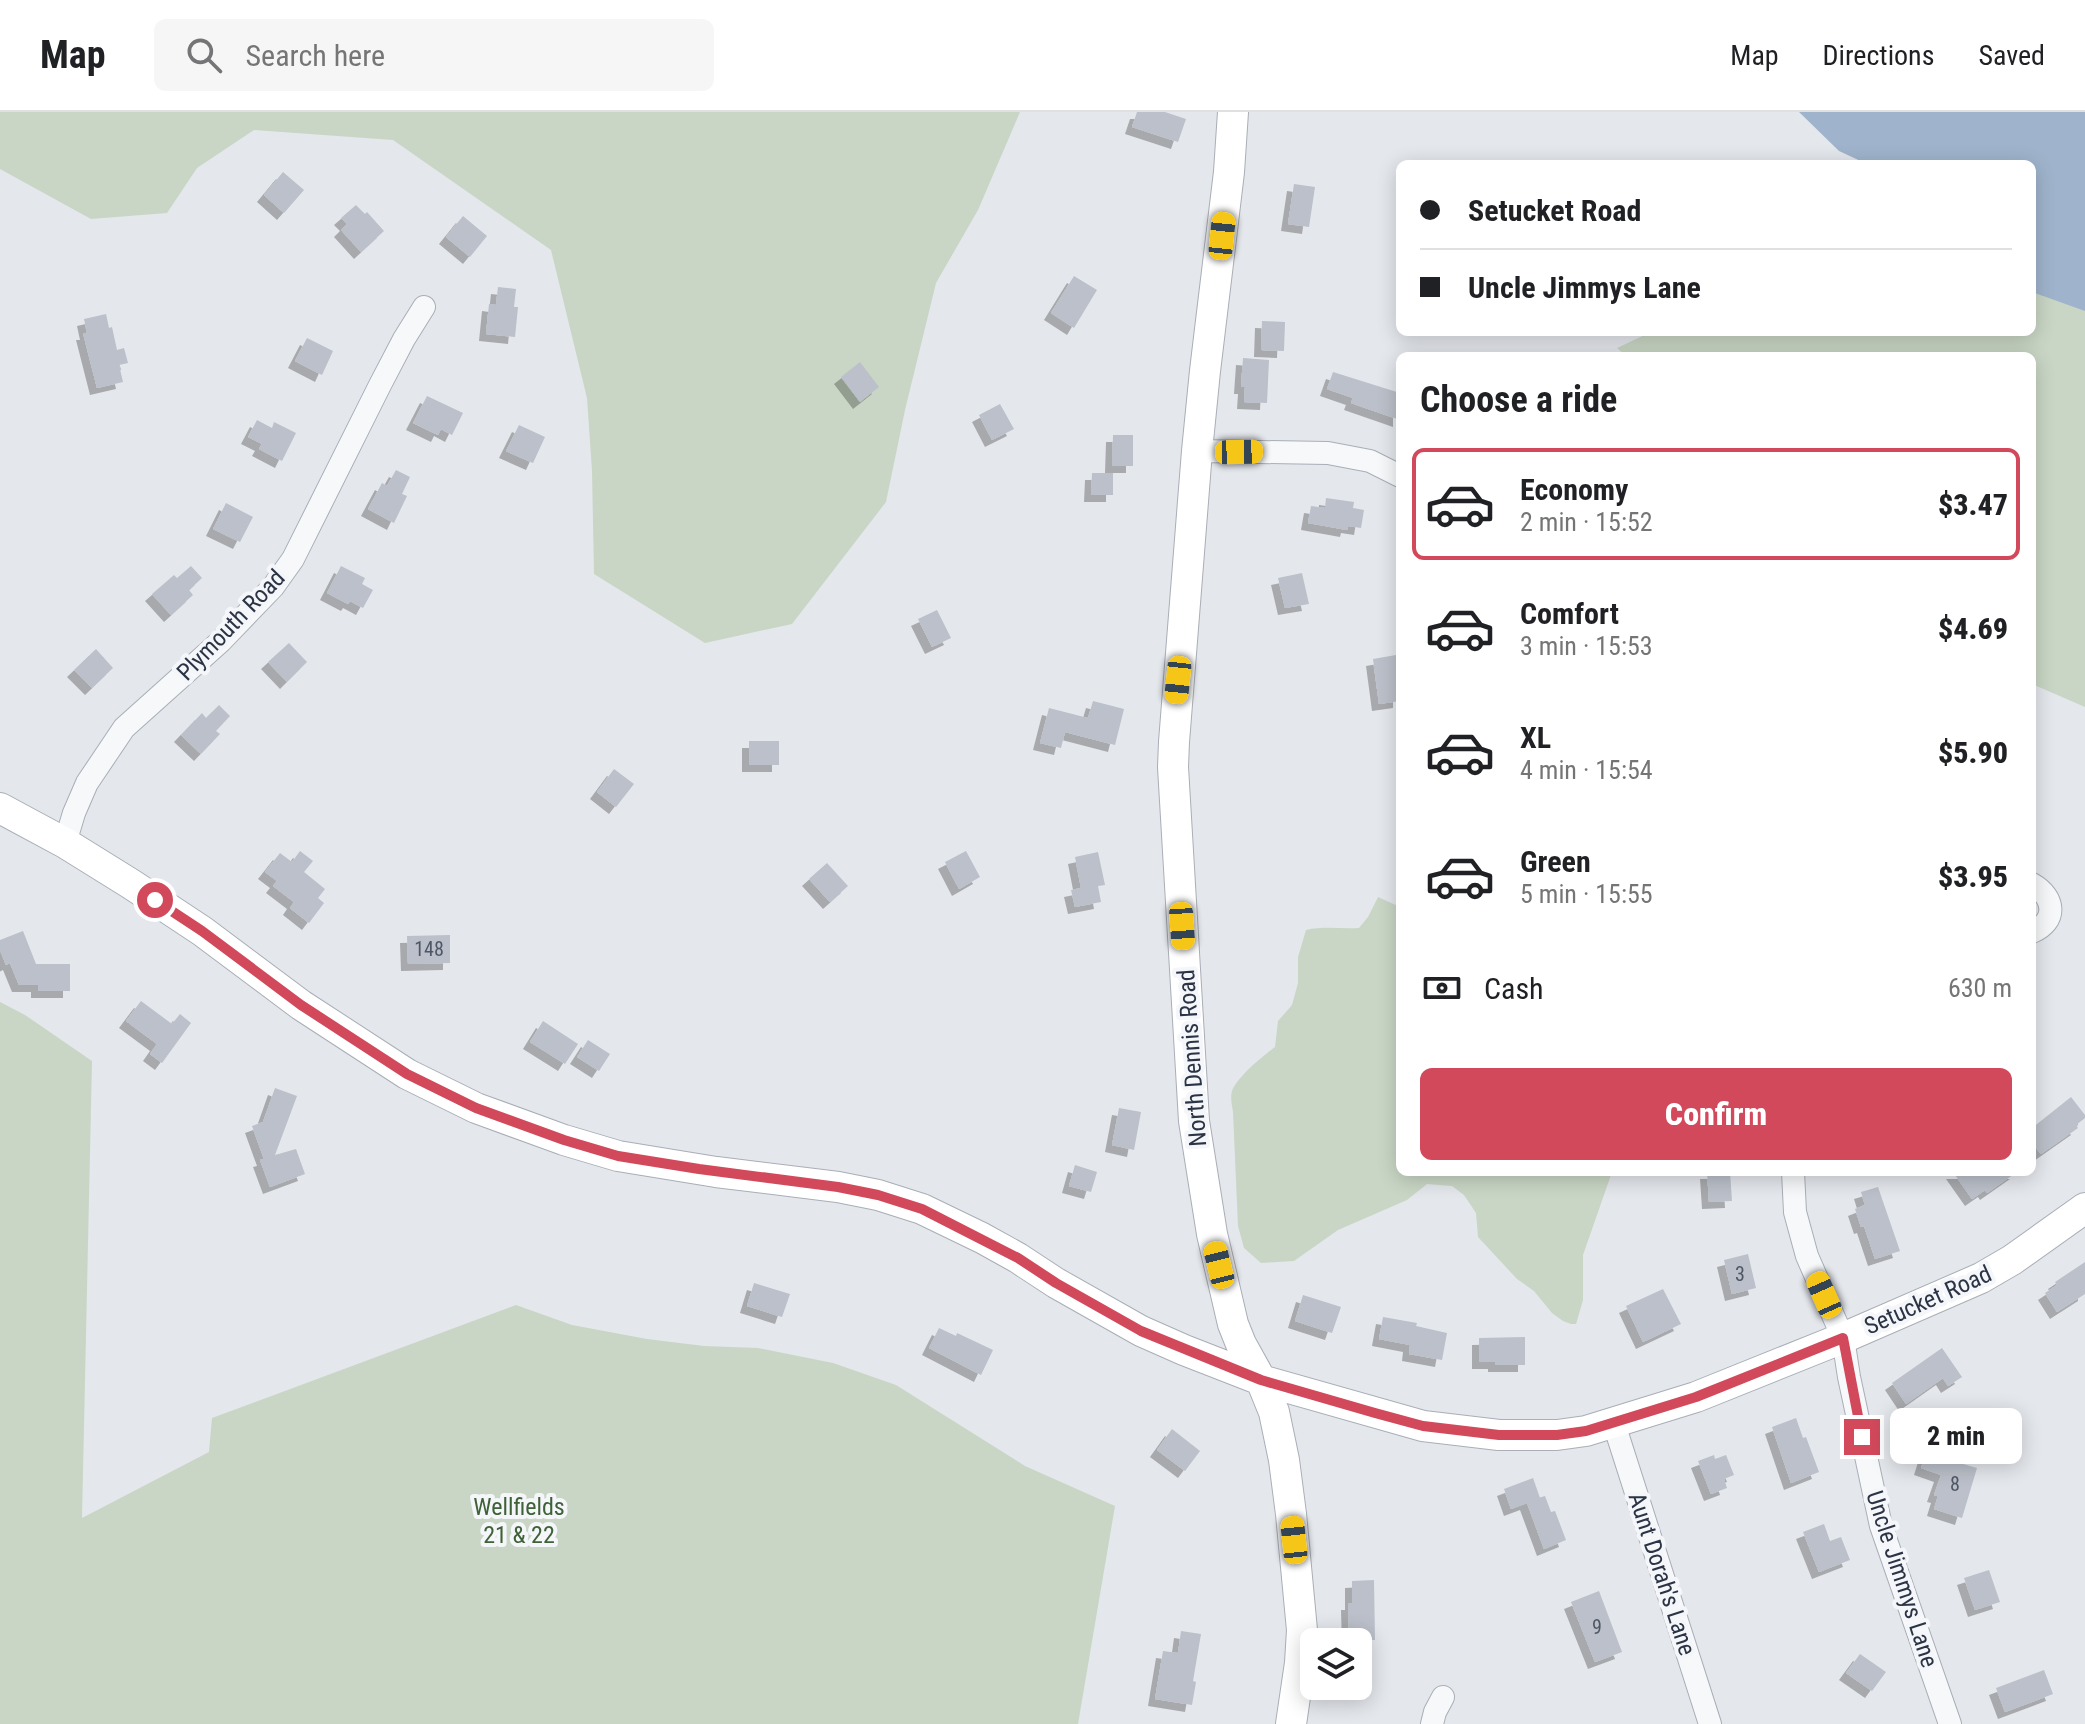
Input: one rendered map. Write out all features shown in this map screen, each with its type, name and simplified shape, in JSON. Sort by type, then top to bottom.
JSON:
[{"type":"main road","name":"North Dennis Road","points":[[1233,112],[1197,451],[1173,767],[1194,1121],[1212,1234],[1233,1324],[1274,1412],[1284,1460],[1302,1630],[1291,1724]]},
{"type":"main road","name":"Setucket Road","points":[[0,808],[65,843],[202,931],[301,1005],[407,1074],[465,1103],[515,1123],[618,1156],[827,1185],[878,1195],[922,1209],[1018,1258],[1141,1331],[1261,1380],[1423,1426],[1499,1435],[1557,1435],[1614,1424],[1696,1397],[1981,1278],[2085,1208]]},
{"type":"street","name":"Plymouth Road","points":[[65,843],[87,783],[124,728],[221,641],[273,587],[293,559],[386,373],[424,307]]},
{"type":"street","points":[[1197,451],[1328,453],[1370,461],[1396,474]]},
{"type":"street","points":[[2036,886],[2048,897],[2050,905],[2048,920],[2036,930]]},
{"type":"street","name":"Uncle Jimmys Lane","points":[[1793,1176],[1795,1212],[1807,1256],[1843,1338],[1881,1526],[1950,1724]]},
{"type":"street","name":"Aunt Dorah's Lane","points":[[1614,1424],[1710,1724]]},
{"type":"street","points":[[1432,1724],[1443,1697]]},
{"type":"green space","points":[[0,112],[1020,112],[978,210],[936,283],[886,502],[792,624],[705,643],[594,574],[587,398],[551,250],[393,140],[254,130],[197,168],[167,213],[91,219],[0,169]]},
{"type":"green space","points":[[2036,229],[2085,247],[2085,707],[2036,686],[2036,352],[1622,352],[1617,348],[1642,336],[2036,336]]},
{"type":"green space","points":[[1378,897],[1396,905],[1396,1176],[1611,1176],[1583,1255],[1583,1300],[1576,1324],[1563,1321],[1552,1313],[1534,1291],[1517,1279],[1478,1237],[1476,1213],[1464,1195],[1452,1186],[1427,1184],[1407,1200],[1338,1230],[1294,1261],[1261,1263],[1244,1248],[1238,1226],[1232,1091],[1245,1073],[1275,1047],[1278,1021],[1292,1005],[1298,983],[1298,957],[1306,930],[1359,928]]},
{"type":"green space","name":"Wellfields 21 & 22","points":[[0,1002],[25,1015],[92,1061],[82,1518],[209,1452],[212,1418],[516,1305],[572,1325],[647,1339],[758,1348],[833,1363],[896,1385],[1025,1466],[1115,1506],[1078,1724],[0,1724]]},
{"type":"water","points":[[1799,112],[2085,112],[2085,311],[2036,293],[2036,160],[1858,160],[1839,151]]},
{"type":"building","points":[[1137,112],[1165,112],[1186,119],[1178,142],[1132,127]]},
{"type":"building","points":[[283,172],[304,190],[284,213],[264,195]]},
{"type":"building","points":[[1294,184],[1315,187],[1309,227],[1288,224]]},
{"type":"building","points":[[356,205],[384,231],[361,252],[341,230],[347,224],[341,218]]},
{"type":"building","points":[[463,216],[487,236],[470,257],[446,237]]},
{"type":"building","points":[[1074,276],[1097,290],[1074,328],[1051,313]]},
{"type":"building","points":[[498,287],[516,289],[515,337],[486,334],[489,304],[496,305]]},
{"type":"building","points":[[106,314],[117,350],[124,348],[128,363],[119,365],[123,382],[97,388],[83,333],[87,333],[84,319]]},
{"type":"building","points":[[1262,321],[1285,322],[1284,351],[1261,350]]},
{"type":"building","points":[[307,338],[333,351],[322,375],[295,361]]},
{"type":"building","points":[[1243,358],[1269,360],[1267,403],[1244,402],[1245,387],[1241,387]]},
{"type":"building","points":[[860,362],[879,387],[860,402],[841,377]]},
{"type":"building","points":[[1333,372],[1396,392],[1396,419],[1351,403],[1353,398],[1327,389]]},
{"type":"building","points":[[427,396],[463,413],[452,435],[441,429],[438,435],[413,423]]},
{"type":"building","points":[[1000,404],[1014,429],[992,440],[979,415]]},
{"type":"building","points":[[257,420],[272,428],[274,422],[296,433],[282,461],[259,449],[262,444],[248,437]]},
{"type":"building","points":[[519,425],[545,437],[533,463],[506,451]]},
{"type":"building","points":[[1113,435],[1133,435],[1133,466],[1112,466]]},
{"type":"building","points":[[396,470],[410,477],[402,494],[407,496],[394,523],[368,509],[382,483],[387,486]]},
{"type":"building","points":[[1092,473],[1113,473],[1113,495],[1091,495]]},
{"type":"building","points":[[1326,498],[1354,502],[1353,508],[1364,510],[1361,528],[1348,526],[1347,530],[1308,523],[1311,506],[1325,508]]},
{"type":"building","points":[[226,503],[253,517],[240,542],[213,529]]},
{"type":"building","points":[[191,566],[202,578],[189,590],[193,595],[171,615],[152,594],[174,575],[177,578]]},
{"type":"building","points":[[341,566],[365,578],[362,584],[373,590],[363,608],[327,593]]},
{"type":"building","points":[[1302,573],[1309,604],[1285,608],[1278,578]]},
{"type":"building","points":[[937,610],[951,638],[932,647],[918,619]]},
{"type":"building","points":[[289,643],[307,662],[287,682],[268,662]]},
{"type":"building","points":[[96,649],[113,668],[92,688],[74,670]]},
{"type":"building","points":[[1396,655],[1396,702],[1379,704],[1373,659]]},
{"type":"building","points":[[1093,701],[1124,709],[1115,745],[1065,732],[1061,748],[1040,743],[1049,708],[1088,718]]},
{"type":"building","points":[[219,705],[230,716],[216,731],[220,734],[201,754],[181,735],[202,713],[206,718]]},
{"type":"building","points":[[749,741],[779,741],[779,765],[749,765]]},
{"type":"building","points":[[614,769],[634,784],[616,807],[597,792]]},
{"type":"building","points":[[300,851],[313,861],[304,872],[325,889],[318,898],[324,903],[309,923],[290,908],[294,902],[273,886],[277,881],[265,872],[280,853],[292,862]]},
{"type":"building","points":[[966,851],[980,877],[959,889],[945,862]]},
{"type":"building","points":[[1098,852],[1105,885],[1098,886],[1101,902],[1075,907],[1071,890],[1081,888],[1075,857]]},
{"type":"building","points":[[827,863],[848,886],[830,902],[809,879]]},
{"type":"building","points":[[23,931],[36,964],[70,964],[70,991],[38,991],[38,985],[19,985],[10,963],[6,965],[0,940]]},
{"type":"building","points":[[450,935],[450,963],[408,964],[407,936]]},
{"type":"building","points":[[141,1001],[172,1024],[180,1014],[191,1023],[162,1063],[150,1054],[157,1044],[126,1021]]},
{"type":"building","points":[[543,1021],[578,1044],[565,1064],[530,1042]]},
{"type":"building","points":[[588,1040],[610,1054],[599,1071],[577,1057]]},
{"type":"building","points":[[275,1088],[297,1096],[275,1155],[296,1149],[305,1174],[270,1187],[252,1126],[263,1122]]},
{"type":"building","points":[[2071,1097],[2085,1115],[2076,1125],[2078,1128],[2041,1154],[2036,1148],[2036,1125]]},
{"type":"building","points":[[1119,1108],[1141,1112],[1134,1150],[1112,1145]]},
{"type":"building","points":[[1075,1165],[1097,1172],[1091,1192],[1069,1186]]},
{"type":"building","points":[[1707,1176],[1730,1176],[1732,1201],[1709,1202]]},
{"type":"building","points":[[1956,1176],[2011,1176],[1987,1193],[1985,1190],[1972,1199]]},
{"type":"building","points":[[1878,1187],[1900,1251],[1875,1259],[1855,1209],[1865,1205],[1861,1192]]},
{"type":"building","points":[[1748,1254],[1756,1288],[1732,1294],[1724,1260]]},
{"type":"building","points":[[2085,1262],[2085,1294],[2057,1312],[2045,1293],[2057,1285],[2055,1282]]},
{"type":"building","points":[[754,1283],[790,1294],[782,1317],[747,1306]]},
{"type":"building","points":[[1663,1289],[1681,1324],[1643,1342],[1626,1306]]},
{"type":"building","points":[[1303,1295],[1341,1307],[1332,1333],[1295,1321]]},
{"type":"building","points":[[1383,1317],[1417,1323],[1416,1326],[1447,1333],[1442,1360],[1409,1354],[1410,1345],[1379,1339]]},
{"type":"building","points":[[939,1328],[993,1350],[981,1375],[929,1348]]},
{"type":"building","points":[[1525,1337],[1525,1365],[1479,1362],[1479,1338]]},
{"type":"building","points":[[1942,1348],[1962,1377],[1948,1386],[1943,1378],[1906,1404],[1892,1383]]},
{"type":"building","points":[[1796,1418],[1819,1472],[1791,1483],[1772,1427]]},
{"type":"building","points":[[1172,1429],[1200,1451],[1185,1471],[1157,1450]]},
{"type":"building","points":[[1927,1449],[1947,1455],[1946,1459],[1977,1468],[1962,1518],[1934,1509],[1938,1496],[1934,1495],[1941,1475],[1921,1468]]},
{"type":"building","points":[[1714,1455],[1715,1459],[1726,1455],[1734,1475],[1724,1479],[1727,1488],[1711,1494],[1698,1461]]},
{"type":"building","points":[[1533,1478],[1540,1498],[1545,1496],[1551,1512],[1555,1511],[1566,1540],[1544,1549],[1527,1503],[1511,1509],[1504,1489]]},
{"type":"building","points":[[1824,1524],[1830,1541],[1841,1537],[1850,1560],[1819,1572],[1803,1532]]},
{"type":"building","points":[[1989,1570],[2000,1602],[1975,1610],[1964,1578]]},
{"type":"building","points":[[1374,1580],[1375,1640],[1372,1640],[1372,1628],[1349,1628],[1348,1603],[1352,1603],[1352,1581]]},
{"type":"building","points":[[1599,1591],[1622,1652],[1595,1662],[1571,1602]]},
{"type":"building","points":[[1181,1631],[1201,1634],[1192,1705],[1155,1699],[1163,1651],[1178,1653]]},
{"type":"building","points":[[1860,1654],[1886,1672],[1872,1691],[1846,1673]]},
{"type":"building","points":[[2044,1670],[2053,1694],[2005,1712],[1996,1688]]},
{"type":"route","points":[[155,900],[301,1005],[407,1074],[476,1108],[618,1156],[838,1187],[922,1209],[1018,1258],[1141,1331],[1261,1380],[1423,1426],[1499,1435],[1557,1435],[1614,1424],[1696,1397],[1843,1338],[1862,1437]]}]
